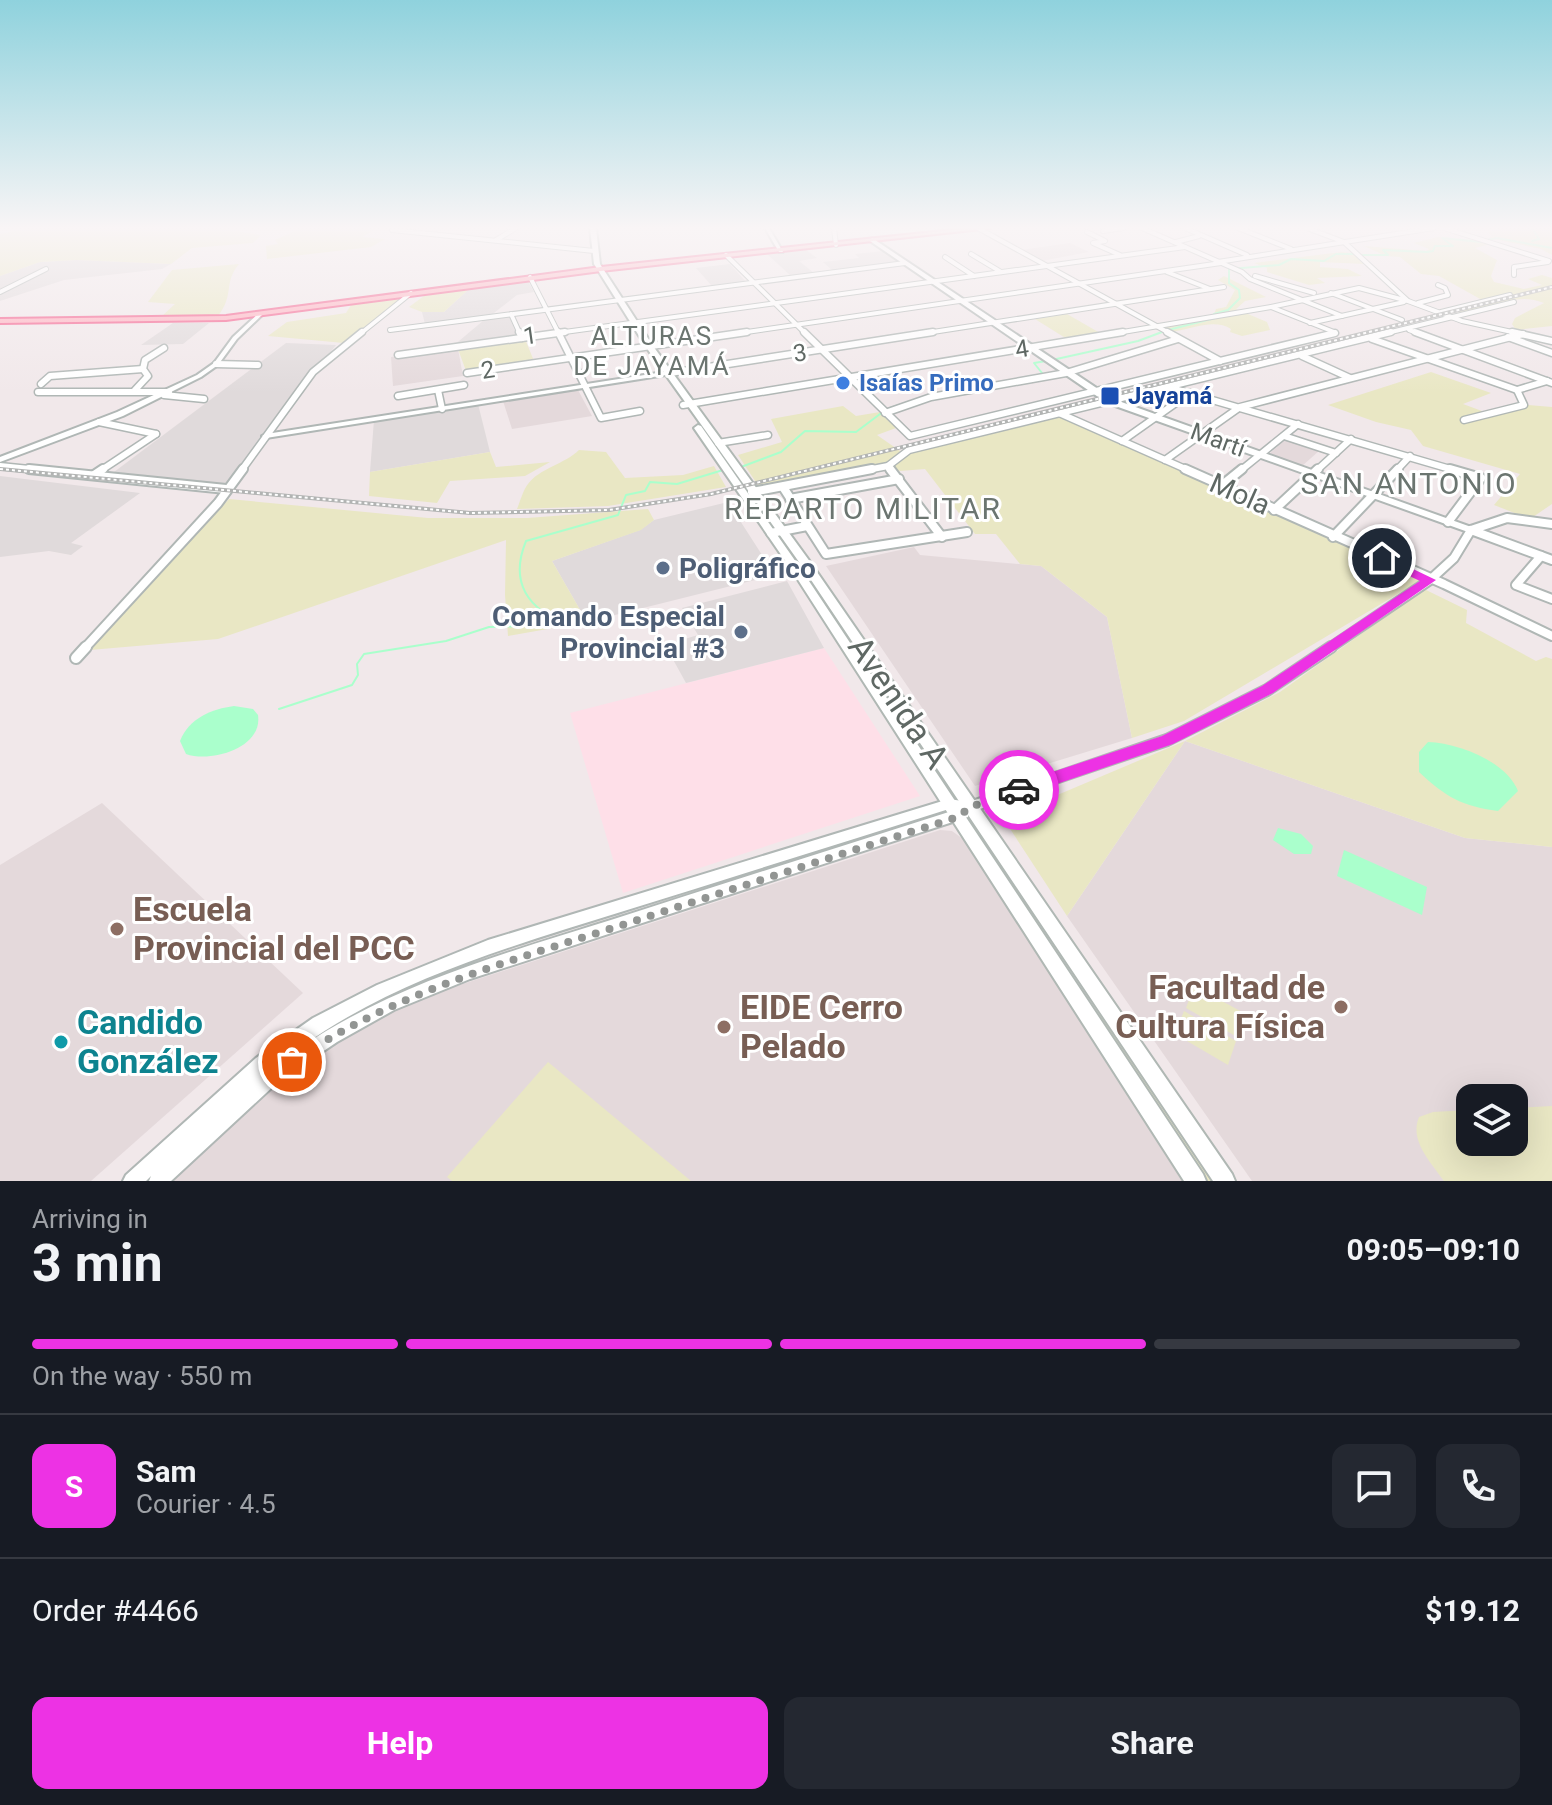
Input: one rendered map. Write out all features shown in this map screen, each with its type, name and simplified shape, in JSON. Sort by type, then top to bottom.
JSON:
[{"type":"main road","points":[[0,321],[193,319],[260,314],[492,283]]},
{"type":"main road","name":"Avenida A","points":[[610,283],[650,347],[648,350],[777,532],[959,809],[1083,973],[1225,1181]]},
{"type":"main road","name":"Avenida A","points":[[687,404],[718,443],[731,469],[752,492],[1196,1181]]},
{"type":"main road","points":[[1074,994],[1083,973]]},
{"type":"street","points":[[533,283],[601,418],[640,411]]},
{"type":"street","points":[[390,330],[752,283]]},
{"type":"street","points":[[753,283],[910,436],[1335,333],[1271,307]]},
{"type":"street","name":"1","points":[[398,355],[917,283]]},
{"type":"street","name":"Martí","points":[[935,283],[1110,401],[1552,560]]},
{"type":"street","name":"2","points":[[467,373],[1085,283]]},
{"type":"street","points":[[1195,283],[1211,289]]},
{"type":"street","points":[[1260,283],[1342,316]]},
{"type":"street","points":[[1281,283],[1319,294]]},
{"type":"street","points":[[1390,283],[1412,303],[1552,353]]},
{"type":"street","points":[[1079,284],[1220,361]]},
{"type":"street","points":[[1310,323],[1448,295],[1445,288],[1438,285]]},
{"type":"street","name":"3","points":[[264,438],[1224,287]]},
{"type":"street","name":"4","points":[[687,404],[1271,307],[1330,292],[1359,288],[1412,303]]},
{"type":"street","points":[[1330,292],[1402,320]]},
{"type":"street","points":[[76,658],[218,503],[313,372],[410,294]]},
{"type":"street","points":[[1440,313],[1510,295]]},
{"type":"street","points":[[752,492],[888,466],[909,450],[1514,302]]},
{"type":"street","points":[[0,463],[167,393],[216,364],[235,338],[260,314]]},
{"type":"street","points":[[511,314],[522,338]]},
{"type":"street","points":[[1462,321],[1552,341]]},
{"type":"street","points":[[1408,329],[1550,381]]},
{"type":"street","points":[[1165,460],[1240,407],[1523,334]]},
{"type":"street","points":[[1371,338],[1517,390],[1550,381]]},
{"type":"street","points":[[884,412],[921,399],[1066,373],[1178,339]]},
{"type":"street","points":[[143,369],[145,360],[164,348]]},
{"type":"street","points":[[1301,355],[1350,378]]},
{"type":"street","points":[[216,364],[258,365]]},
{"type":"street","points":[[41,384],[50,376],[147,370],[146,381],[135,390]]},
{"type":"street","points":[[398,396],[464,385]]},
{"type":"street","points":[[1170,387],[1481,478],[1448,522]]},
{"type":"street","points":[[38,392],[135,390],[204,399]]},
{"type":"street","points":[[438,390],[442,409]]},
{"type":"street","points":[[1464,420],[1524,405],[1517,390]]},
{"type":"street","points":[[1122,441],[1190,393]]},
{"type":"street","name":"Mola","points":[[1058,413],[1444,584],[1552,636]]},
{"type":"street","points":[[94,476],[156,434],[99,422]]},
{"type":"street","points":[[1221,486],[1298,424]]},
{"type":"street","points":[[718,443],[768,435]]},
{"type":"street","points":[[1284,436],[1336,453]]},
{"type":"street","points":[[1274,510],[1351,439]]},
{"type":"street","points":[[1333,537],[1410,456]]},
{"type":"street","points":[[0,463],[226,489]]},
{"type":"street","points":[[888,466],[942,537]]},
{"type":"street","points":[[790,499],[899,479]]},
{"type":"street","points":[[783,487],[826,554],[967,532]]},
{"type":"street","points":[[132,1181],[273,1075],[331,1036],[388,1005],[469,972],[614,927],[1167,740],[1267,690],[1430,580],[1447,566],[1466,543],[1471,530],[1507,518],[1552,524]]},
{"type":"street","points":[[777,532],[807,526]]},
{"type":"street","points":[[1541,556],[1516,585],[1552,599]]},
{"type":"street","points":[[158,1181],[192,1138],[262,1064],[319,1024],[383,990],[488,947],[959,809]]},
{"type":"street","points":[[610,910],[614,927]]},
{"type":"shaded area","points":[[0,283],[55,283],[0,301]]},
{"type":"shaded area","points":[[162,283],[230,283],[226,301],[218,316],[161,317],[175,304],[148,302]]},
{"type":"shaded area","points":[[529,283],[534,292],[517,295],[490,316],[425,324],[422,312],[444,312],[469,289]]},
{"type":"shaded area","points":[[1223,283],[1238,283],[1266,297],[1245,301],[1236,309],[1267,322],[1270,330],[1242,336],[1218,324],[1172,332],[1164,326],[1212,319],[1216,309],[1226,307],[1235,290]]},
{"type":"shaded area","points":[[1452,283],[1499,283],[1524,289],[1542,285],[1538,283],[1552,283],[1552,326],[1516,330],[1512,324],[1515,318],[1544,303],[1531,299],[1518,299],[1471,311],[1447,310],[1482,300]]},
{"type":"shaded area","points":[[469,289],[444,312],[422,312],[409,307],[424,296]]},
{"type":"shaded area","points":[[400,299],[344,343],[268,336],[287,322],[346,313],[351,305]]},
{"type":"shaded area","points":[[1067,314],[1100,333],[1067,339],[1035,319]]},
{"type":"shaded area","points":[[509,316],[517,336],[453,346],[484,320]]},
{"type":"shaded area","points":[[173,323],[209,323],[183,344],[141,345]]},
{"type":"shaded area","points":[[525,339],[534,361],[466,371],[458,349]]},
{"type":"shaded area","points":[[286,343],[336,345],[229,484],[114,472]]},
{"type":"shaded area","points":[[458,349],[463,376],[393,386],[391,357]]},
{"type":"shaded area","points":[[1431,372],[1491,393],[1463,404],[1490,414],[1528,405],[1552,407],[1552,504],[1530,519],[1494,505],[1520,474],[1423,446],[1411,430],[1376,422],[1328,405]]},
{"type":"shaded area","points":[[578,390],[592,416],[512,429],[503,401]]},
{"type":"shaded area","points":[[478,404],[490,452],[370,472],[374,420]]},
{"type":"shaded area","points":[[843,406],[856,416],[880,412],[896,428],[877,435],[900,451],[1054,414],[1423,579],[1184,721],[1132,738],[1107,617],[1041,566],[1020,564],[996,534],[975,534],[925,469],[900,471],[885,465],[759,487],[738,455],[782,442],[771,419]]},
{"type":"shaded area","points":[[1286,439],[1320,450],[1301,467],[1268,455]]},
{"type":"shaded area","points":[[579,450],[606,452],[625,478],[683,475],[714,466],[726,487],[608,506],[517,509],[533,479]]},
{"type":"shaded area","points":[[490,452],[496,467],[550,462],[525,476],[450,481],[437,503],[369,496],[370,472]]},
{"type":"shaded area","points":[[0,476],[140,493],[71,543],[83,546],[71,555],[49,551],[0,557]]},
{"type":"shaded area","points":[[229,499],[428,518],[527,518],[648,509],[654,520],[641,530],[552,561],[587,622],[508,636],[506,540],[218,639],[90,650]]},
{"type":"shaded area","name":"Poligráfico","points":[[728,502],[775,575],[587,622],[552,561],[640,530],[654,520]]},
{"type":"shaded area","points":[[914,547],[920,555],[1041,566],[1107,617],[1132,738],[975,786],[826,566]]},
{"type":"shaded area","points":[[787,581],[824,648],[686,683],[665,645],[698,635],[682,608]]},
{"type":"shaded area","points":[[1424,589],[1467,610],[1466,623],[1536,661],[1546,657],[1552,659],[1552,847],[1465,838],[1185,741],[1280,692]]},
{"type":"shaded area","points":[[824,648],[920,796],[623,893],[570,713]]},
{"type":"shaded area","points":[[234,706],[253,709],[258,715],[257,727],[244,744],[221,754],[186,754],[180,741],[189,726],[210,712]]},
{"type":"shaded area","name":"Facultad de Cultura Física","points":[[1185,741],[1465,838],[1552,847],[1552,1181],[1252,1181],[1067,916]]},
{"type":"shaded area","points":[[1185,741],[1067,916],[1003,818]]},
{"type":"shaded area","points":[[1428,742],[1453,746],[1480,756],[1503,771],[1518,791],[1498,811],[1455,799],[1419,772],[1419,752]]},
{"type":"shaded area","name":"Escuela Provincial del PCC","points":[[102,803],[303,993],[91,1181],[0,1181],[0,865]]},
{"type":"shaded area","points":[[1278,828],[1301,834],[1313,846],[1311,854],[1294,854],[1273,840]]},
{"type":"shaded area","name":"EIDE Cerro Pelado","points":[[940,830],[952,831],[963,839],[1182,1181],[171,1181],[255,1100],[319,1053],[410,1001]]},
{"type":"shaded area","points":[[1344,850],[1427,887],[1422,915],[1337,876]]},
{"type":"shaded area","points":[[1194,986],[1246,1014],[1239,1038],[1186,1008]]},
{"type":"shaded area","points":[[1184,1011],[1236,1041],[1228,1065],[1175,1034]]},
{"type":"shaded area","points":[[1101,1015],[1213,1181],[1208,1181],[1098,1016]]},
{"type":"shaded area","points":[[548,1062],[691,1181],[452,1181],[447,1177]]},
{"type":"shaded area","points":[[1552,1106],[1552,1181],[1444,1181],[1419,1143],[1419,1117],[1433,1112],[1456,1111],[1456,1156],[1528,1156],[1528,1107]]},
{"type":"waterway","points":[[1214,314],[1228,310],[1240,298],[1239,290],[1229,283]]},
{"type":"waterway","points":[[1168,330],[1215,318]]},
{"type":"waterway","points":[[1052,360],[1138,341],[1162,332]]},
{"type":"waterway","points":[[1037,376],[1042,373],[1034,363],[1046,361]]},
{"type":"waterway","points":[[890,408],[929,395]]},
{"type":"waterway","points":[[741,467],[781,452],[805,431],[856,432],[884,411]]},
{"type":"waterway","points":[[279,709],[352,685],[358,675],[357,664],[364,654],[446,641],[489,627],[520,626],[542,611],[523,588],[520,561],[526,541],[618,515],[626,495],[645,491],[650,482],[677,484],[723,470]]},
{"type":"railway","points":[[0,469],[470,513],[609,510],[711,494],[1552,287]]},
{"type":"way so far","points":[[292,1062],[331,1036],[388,1005],[469,972],[958,817],[970,807],[1019,790]]},
{"type":"place","name":"Isaías Primo","points":[[843,383]]},
{"type":"place","name":"Jayamá","points":[[1110,396]]},
{"type":"place","name":"Poligráfico","points":[[663,568]]},
{"type":"place","name":"Comando Especial Provincial #3","points":[[741,632]]},
{"type":"place","name":"Escuela Provincial del PCC","points":[[117,929]]},
{"type":"place","name":"Facultad de Cultura Física","points":[[1341,1007]]},
{"type":"place","name":"EIDE Cerro Pelado","points":[[724,1027]]},
{"type":"place","name":"Candido González","points":[[61,1042]]},
{"type":"district","name":"ALTURAS DE JAYAMÁ","points":[[652,351]]},
{"type":"district","name":"SAN ANTONIO","points":[[1409,483]]},
{"type":"district","name":"REPARTO MILITAR","points":[[863,508]]},
{"type":"route","points":[[1019,790],[1167,740],[1267,690],[1430,580],[1382,558]]}]
